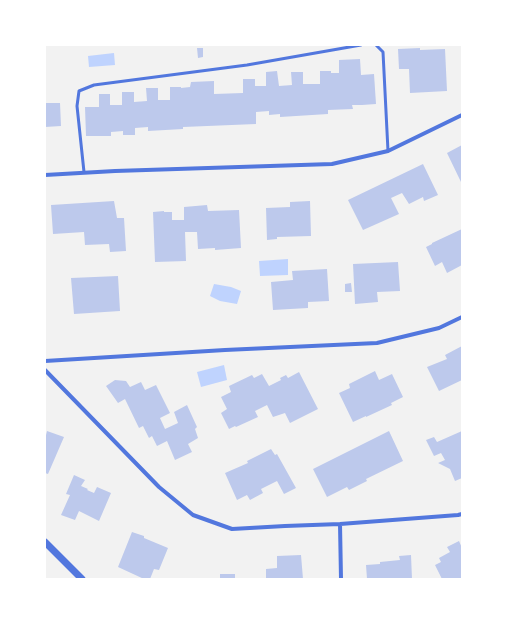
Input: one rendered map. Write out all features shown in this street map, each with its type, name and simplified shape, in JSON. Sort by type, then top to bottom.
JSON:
[{"type":"street","points":[[45,175],[84,172],[332,164],[388,151],[462,115]]},
{"type":"street","points":[[45,361],[225,350],[377,343],[439,328],[462,317]]},
{"type":"street","points":[[45,370],[159,487],[193,515],[232,529],[340,524],[462,514]]},
{"type":"street","points":[[340,524],[341,579]]},
{"type":"street","points":[[45,542],[82,579]]},
{"type":"lane","points":[[84,172],[77,106],[79,91],[94,85],[247,65],[361,45]]},
{"type":"lane","points":[[376,45],[383,52],[388,151]]},
{"type":"water","points":[[114,53],[115,65],[89,67],[88,56]]},
{"type":"water","points":[[288,259],[288,275],[260,276],[259,261]]},
{"type":"water","points":[[214,284],[231,287],[241,291],[237,304],[220,301],[210,296]]},
{"type":"water","points":[[224,365],[227,380],[201,387],[197,372]]},
{"type":"building","points":[[197,48],[203,48],[203,57],[198,58]]},
{"type":"building","points":[[420,48],[420,50],[445,49],[447,91],[410,93],[409,69],[399,69],[398,49]]},
{"type":"building","points":[[360,59],[361,75],[374,74],[376,104],[352,105],[353,109],[328,110],[328,114],[280,117],[280,114],[269,115],[269,111],[256,112],[256,124],[183,127],[183,129],[148,131],[148,127],[135,128],[135,135],[123,135],[123,131],[111,132],[111,136],[86,136],[85,107],[99,107],[99,94],[110,94],[110,105],[122,105],[122,92],[134,92],[134,102],[147,101],[146,88],[158,88],[158,100],[170,100],[170,87],[190,87],[191,82],[214,81],[214,94],[243,93],[243,79],[255,79],[255,86],[266,86],[266,72],[277,71],[279,86],[292,85],[291,72],[303,72],[303,84],[320,84],[320,71],[339,73],[339,60]]},
{"type":"building","points":[[45,103],[60,103],[61,126],[45,127]]},
{"type":"building","points":[[462,145],[462,181],[461,182],[447,153]]},
{"type":"building","points":[[423,164],[438,195],[424,201],[423,197],[409,204],[402,193],[391,198],[399,214],[363,230],[348,200]]},
{"type":"building","points":[[114,201],[117,218],[124,218],[126,251],[110,252],[109,244],[85,245],[84,232],[53,234],[51,205]]},
{"type":"building","points":[[310,201],[311,236],[277,237],[277,239],[267,240],[266,208],[290,207],[290,202]]},
{"type":"building","points":[[207,205],[208,211],[239,210],[241,248],[215,250],[215,248],[198,249],[197,232],[185,232],[186,261],[155,262],[153,212],[172,212],[172,220],[184,220],[184,207]]},
{"type":"building","points":[[462,229],[462,265],[447,273],[442,262],[435,266],[426,247]]},
{"type":"building","points":[[398,262],[400,291],[377,292],[378,302],[355,304],[353,264]]},
{"type":"building","points":[[327,269],[329,301],[308,302],[308,308],[273,310],[271,282],[293,280],[292,271]]},
{"type":"building","points":[[118,276],[120,311],[74,314],[71,278]]},
{"type":"building","points":[[351,283],[352,292],[345,292],[345,284]]},
{"type":"building","points":[[462,346],[462,380],[439,391],[427,367],[447,359],[445,355]]},
{"type":"building","points":[[375,371],[379,380],[392,374],[403,397],[391,403],[392,405],[353,422],[339,393],[350,388],[349,384]]},
{"type":"building","points":[[299,372],[318,409],[290,423],[285,413],[273,417],[267,405],[255,411],[258,417],[229,429],[221,413],[227,409],[221,397],[231,392],[229,386],[252,375],[254,378],[262,374],[269,386],[281,380],[280,378],[286,375],[288,378]]},
{"type":"building","points":[[115,380],[126,381],[130,387],[141,382],[145,390],[156,385],[170,413],[160,418],[165,429],[178,423],[174,412],[187,405],[197,427],[195,429],[198,438],[188,444],[192,452],[175,460],[167,441],[157,446],[152,436],[149,438],[143,426],[139,428],[125,399],[118,403],[106,386]]},
{"type":"building","points":[[47,431],[64,437],[48,474],[45,473],[45,434],[46,435]]},
{"type":"building","points":[[389,431],[403,461],[366,479],[367,481],[349,490],[347,487],[327,497],[313,469]]},
{"type":"building","points":[[462,431],[462,478],[455,481],[450,469],[438,463],[445,460],[441,453],[434,456],[426,440],[434,437],[437,442]]},
{"type":"building","points":[[271,449],[275,455],[277,454],[296,488],[284,494],[277,481],[261,489],[263,493],[250,500],[247,495],[237,500],[225,473],[248,463],[247,461]]},
{"type":"building","points":[[74,475],[85,480],[81,486],[88,489],[87,490],[94,493],[97,487],[111,493],[99,521],[79,511],[75,520],[61,515],[70,495],[66,494]]},
{"type":"building","points":[[132,532],[144,536],[144,538],[168,548],[159,570],[154,569],[150,579],[144,579],[118,567]]},
{"type":"building","points":[[459,541],[462,548],[462,579],[442,579],[435,565],[441,562],[439,558],[450,552],[447,547]]},
{"type":"building","points":[[301,555],[303,579],[266,579],[266,569],[277,568],[277,556]]},
{"type":"building","points":[[411,555],[412,579],[367,579],[366,565],[400,560],[399,556]]},
{"type":"building","points":[[220,574],[235,574],[235,579],[220,579]]}]
